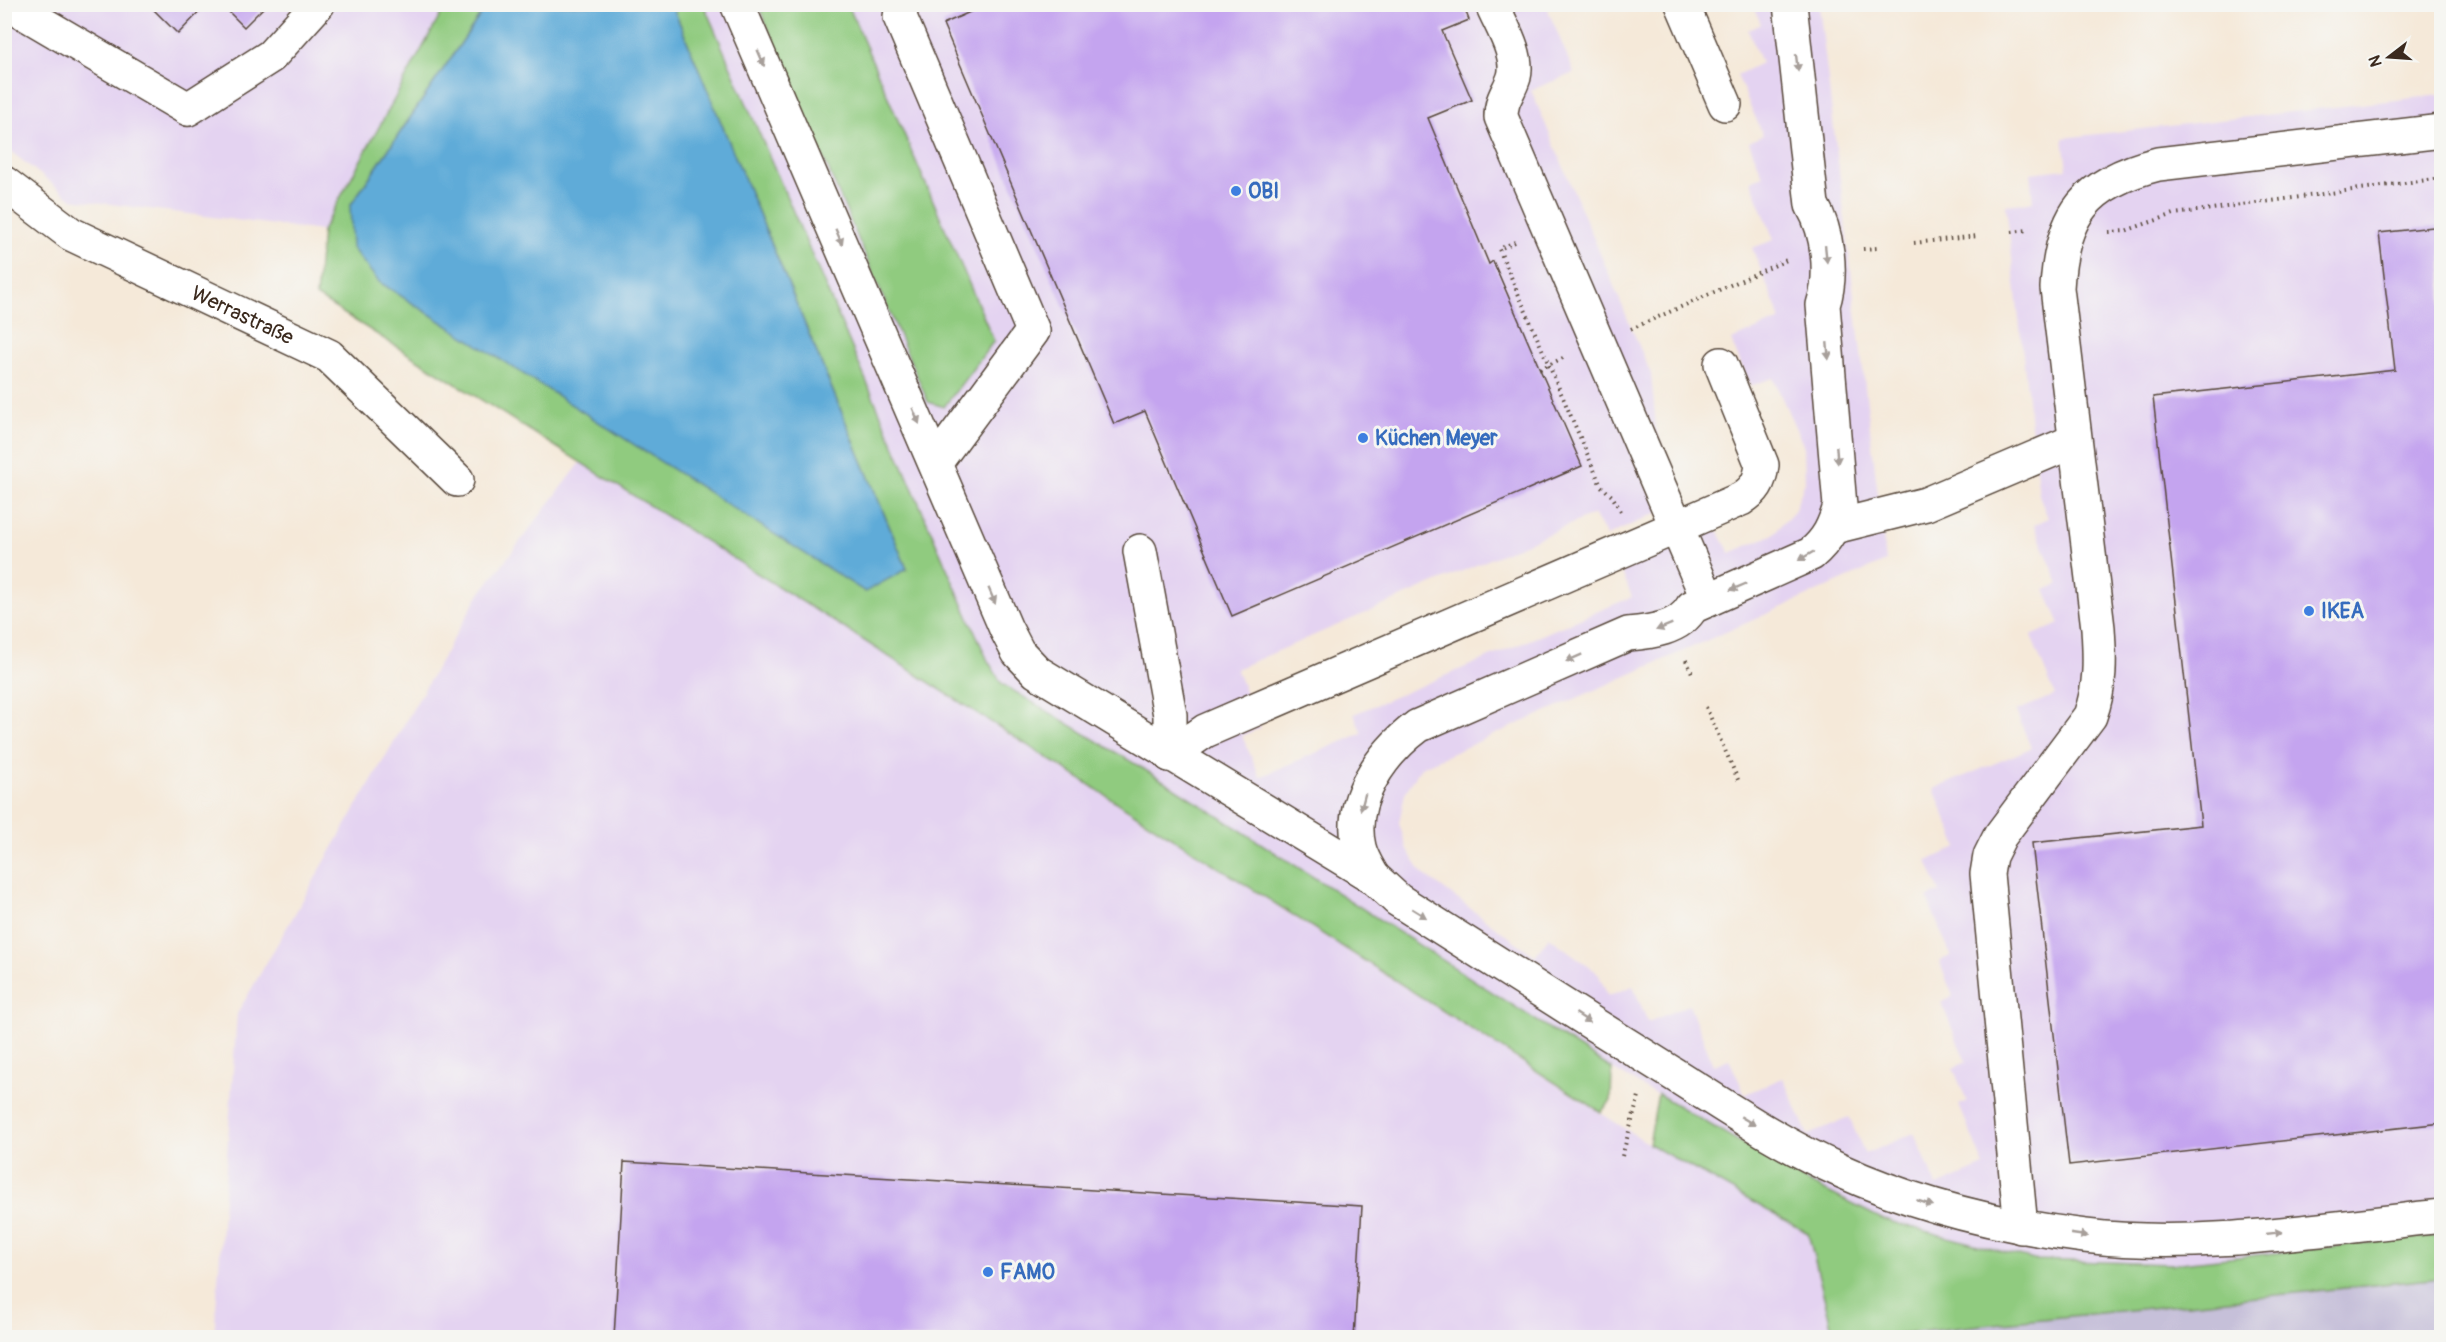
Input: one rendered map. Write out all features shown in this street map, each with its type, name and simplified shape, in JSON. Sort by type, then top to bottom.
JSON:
[{"type":"lane","points":[[9,4],[188,110],[271,56],[318,4]]},
{"type":"lane","points":[[737,4],[1006,629],[1018,652],[1037,672],[1373,877],[1398,900],[1750,1123],[1836,1169],[1956,1212],[2021,1227],[2087,1237],[2155,1240],[2249,1236],[2442,1216]]},
{"type":"lane","points":[[902,4],[900,16],[1033,331],[936,462]]},
{"type":"lane","points":[[1492,4],[1513,54],[1514,64],[1514,75],[1501,102],[1501,117],[1708,600]]},
{"type":"lane","points":[[1682,4],[1725,104]]},
{"type":"lane","points":[[1373,877],[1359,849],[1356,829],[1370,778],[1389,751],[1403,737],[1418,726],[1628,634],[1652,632],[1670,625],[1686,617],[1692,607],[1811,554],[1823,544],[1834,527],[1840,506],[1823,305],[1829,289],[1822,222],[1812,205],[1790,4]]},
{"type":"lane","points":[[2021,1227],[1987,895],[1987,874],[1990,856],[2000,836],[2077,737],[2090,716],[2099,693],[2098,628],[2057,288],[2059,257],[2066,231],[2081,206],[2100,188],[2130,171],[2158,164],[2442,131]]},
{"type":"lane","name":"Werrastraße","points":[[4,183],[71,234],[329,356],[457,480]]},
{"type":"lane","points":[[1170,755],[1205,731],[1741,499],[1753,491],[1760,479],[1762,465],[1722,364]]},
{"type":"lane","points":[[1834,527],[1926,504],[2074,441]]},
{"type":"lane","points":[[1140,551],[1170,715],[1170,755]]},
{"type":"path","points":[[2107,233],[2125,231],[2174,214],[2442,178]]},
{"type":"path","points":[[1548,227],[1499,249],[1601,486],[1612,496],[1624,519]]},
{"type":"path","points":[[1914,243],[1978,236]]},
{"type":"path","points":[[1626,331],[1796,257]]},
{"type":"path","points":[[1540,369],[1569,356]]},
{"type":"path","points":[[1706,707],[1739,782]]},
{"type":"path","points":[[1622,1156],[1649,1059]]},
{"type":"shaded area","points":[[4,5],[446,5],[322,231],[72,199],[5,147]]},
{"type":"shaded area","points":[[704,5],[758,5],[928,402],[944,407],[994,341],[848,5],[1546,5],[1574,73],[1531,90],[1651,374],[1656,429],[1684,500],[1607,536],[1594,514],[1236,669],[1260,728],[1242,736],[1260,777],[1362,733],[1354,714],[1632,597],[1621,570],[1717,529],[1730,553],[1772,535],[1794,512],[1805,482],[1804,447],[1773,378],[1750,386],[1731,340],[1781,320],[1752,248],[1774,240],[1751,181],[1763,176],[1749,142],[1763,135],[1737,75],[1761,63],[1748,30],[1761,24],[1753,5],[1819,5],[1886,561],[1421,767],[1405,793],[1399,823],[1407,850],[1422,873],[1535,956],[1549,937],[1598,973],[1608,996],[1633,986],[1648,1022],[1689,1005],[1714,1065],[1729,1059],[1745,1094],[1783,1078],[1808,1135],[1849,1117],[1865,1154],[1914,1133],[1937,1186],[1984,1166],[1959,1105],[1967,1101],[1953,1068],[1966,1062],[1941,1002],[1953,996],[1939,961],[1951,956],[1927,898],[1940,892],[1927,861],[1958,847],[1934,789],[2031,748],[2016,711],[2055,695],[2031,636],[2060,624],[2045,590],[2059,584],[2034,525],[2048,518],[2039,495],[2006,205],[2033,202],[2030,173],[2067,169],[2063,138],[2441,95],[2441,1235],[2172,1264],[2034,1260],[1884,1220],[1806,1181],[1612,1069],[1167,783],[1002,684],[988,661],[953,582]]},
{"type":"shaded area","points":[[582,461],[1649,1144],[1808,1233],[1834,1337],[214,1338],[237,1014],[478,596]]},
{"type":"shaded area","points":[[2441,1278],[2441,1337],[1866,1338],[1983,1325]]},
{"type":"green space","points":[[446,5],[487,5],[350,206],[907,569],[672,5],[704,5],[953,582],[988,661],[1002,684],[1167,783],[1612,1069],[1611,1101],[1601,1112],[852,633],[316,296],[322,231]]},
{"type":"green space","points":[[758,5],[848,5],[994,341],[944,407],[928,402]]},
{"type":"green space","points":[[1658,1094],[1806,1181],[1884,1220],[2034,1260],[2172,1264],[2441,1235],[2441,1278],[1866,1337],[1834,1337],[1808,1233],[1649,1144]]},
{"type":"water","points":[[487,5],[672,5],[907,569],[865,592],[379,282],[352,248],[350,206]]},
{"type":"building","points":[[148,4],[207,4],[178,34]]},
{"type":"building","name":"OBI","points":[[988,4],[1463,4],[1469,20],[1442,31],[1472,100],[1428,118],[1489,264],[1493,261],[1582,466],[1232,616],[1145,411],[1114,424],[943,24]]},
{"type":"building","points":[[222,5],[266,5],[244,27]]},
{"type":"building","name":"IKEA","points":[[2442,226],[2442,1123],[2069,1165],[2032,843],[2201,825],[2153,397],[2395,370],[2379,233]]},
{"type":"building","name":"FAMO","points":[[624,1162],[1362,1206],[1354,1338],[614,1338]]},
{"type":"place","name":"OBI","points":[[1236,191]]},
{"type":"place","name":"Küchen Meyer","points":[[1363,438]]},
{"type":"place","name":"IKEA","points":[[2309,611]]},
{"type":"place","name":"FAMO","points":[[988,1272]]}]
